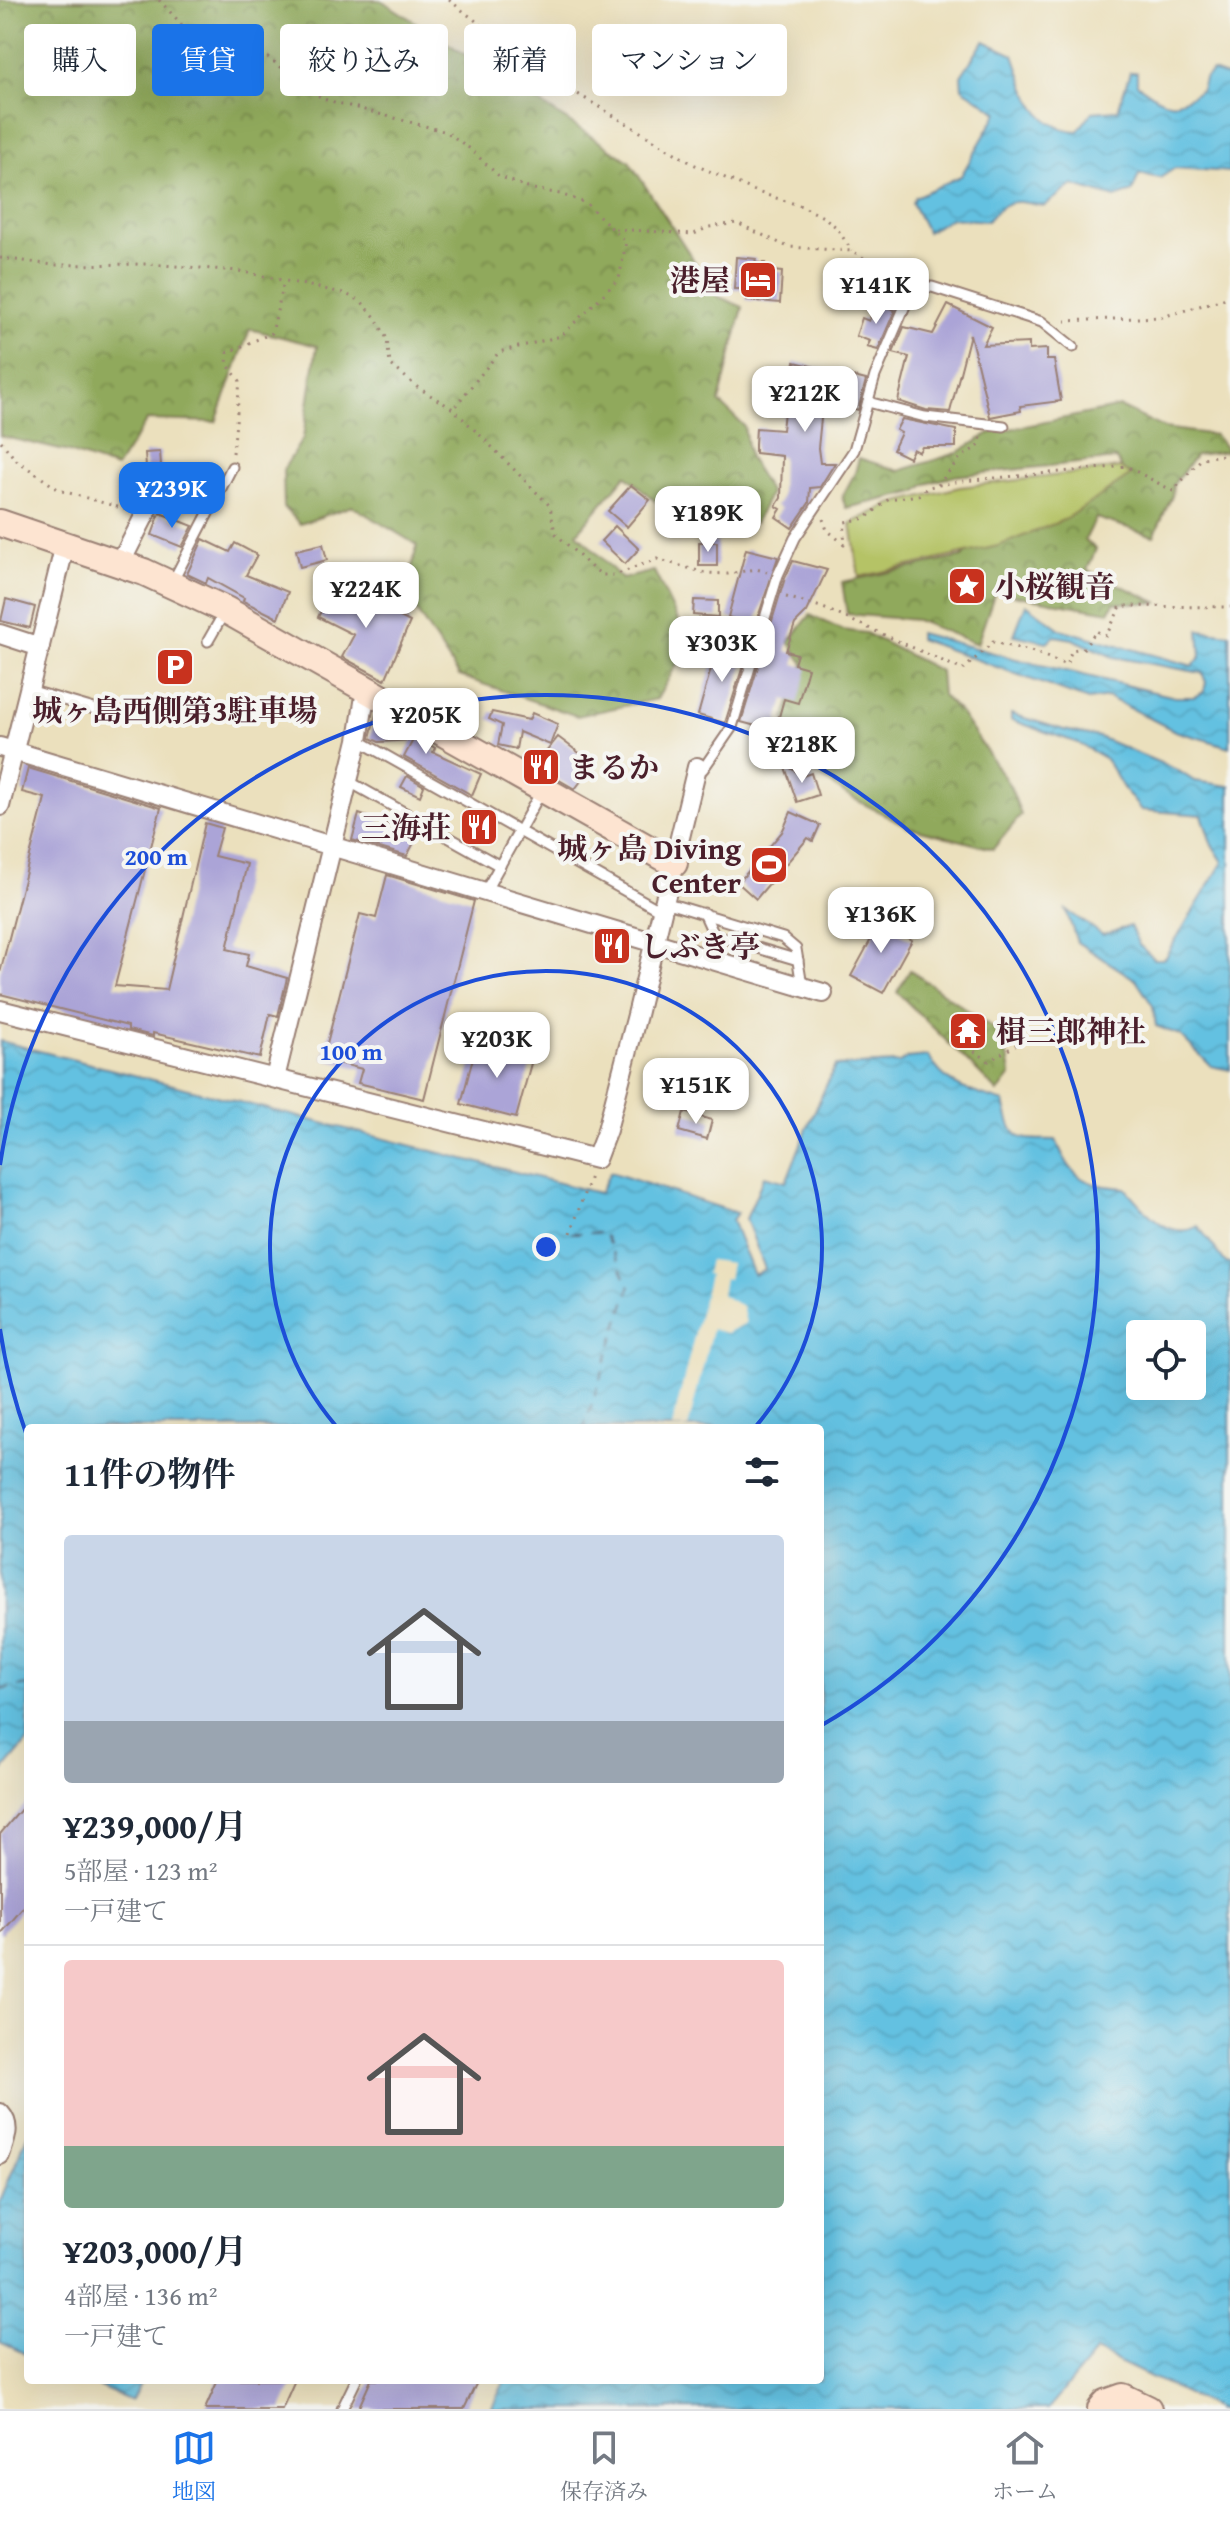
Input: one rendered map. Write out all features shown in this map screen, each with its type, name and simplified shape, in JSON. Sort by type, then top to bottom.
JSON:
[{"type":"street","points":[[120,564],[151,503]]},
{"type":"street","points":[[0,523],[172,583],[226,610],[674,863]]},
{"type":"street","points":[[0,806],[7,749],[29,690],[65,545]]},
{"type":"street","points":[[0,634],[40,647]]},
{"type":"street","points":[[275,1078],[358,740],[366,690]]},
{"type":"street","points":[[7,749],[823,993]]},
{"type":"street","points":[[0,1010],[596,1159],[607,1130],[697,767]]},
{"type":"street","points":[[0,2113],[5,2118],[7,2128],[0,2155]]},
{"type":"street","points":[[1101,2409],[1106,2403],[1123,2397],[1148,2409]]},
{"type":"lane","points":[[697,767],[703,769],[732,727],[778,575],[795,538],[854,450],[875,376],[913,287],[932,287],[1042,322],[1073,347]]},
{"type":"lane","points":[[868,402],[925,417],[1004,426]]},
{"type":"lane","points":[[172,583],[232,467]]},
{"type":"lane","points":[[208,641],[226,610]]},
{"type":"lane","points":[[29,690],[118,716]]},
{"type":"lane","points":[[358,740],[519,833],[663,906],[704,913],[783,938],[796,949],[802,986]]},
{"type":"lane","points":[[348,781],[500,866]]},
{"type":"lane","points":[[485,892],[542,790]]},
{"type":"lane","points":[[704,913],[714,935],[798,960]]},
{"type":"lane","points":[[342,2409],[354,2384]]},
{"type":"path","points":[[159,0],[185,28],[206,42],[257,49],[323,99],[447,132],[499,176],[528,188],[586,203],[626,242],[619,279],[561,336],[499,352],[453,409]]},
{"type":"path","points":[[449,0],[540,71],[693,164],[825,218],[836,227],[852,251],[913,287]]},
{"type":"path","points":[[615,229],[694,234],[709,227],[737,223],[788,247],[852,251]]},
{"type":"path","points":[[0,258],[54,265],[149,264],[239,271],[343,293],[361,301],[376,318],[387,339],[390,364],[417,387],[453,409],[550,506],[555,533],[592,568],[603,575],[615,575],[657,559],[705,573],[728,574],[756,569],[778,575]]},
{"type":"path","points":[[232,467],[240,381],[227,364],[228,352],[272,333],[284,281]]},
{"type":"path","points":[[1042,322],[1162,317],[1230,297]]},
{"type":"path","points":[[937,486],[960,458],[980,445],[982,424]]},
{"type":"path","points":[[1,441],[15,459],[59,490],[125,512],[151,503]]},
{"type":"path","points":[[818,506],[827,530],[844,544],[845,522],[866,518],[889,499],[919,495],[928,487],[1126,466],[1173,491],[1202,458],[1223,455]]},
{"type":"path","points":[[772,593],[821,607],[963,670],[993,642],[1034,652],[1066,665],[1072,650],[1084,648],[1096,631],[1106,636],[1121,606],[1230,607]]},
{"type":"path","points":[[969,1037],[971,1049],[989,1061],[1021,1042]]},
{"type":"path","points":[[571,1233],[596,1159]]},
{"type":"green space","points":[[0,0],[381,0],[418,24],[280,24],[280,96],[448,96],[448,43],[464,54],[464,96],[529,96],[629,161],[717,296],[743,307],[719,402],[744,426],[749,458],[770,493],[755,523],[716,535],[676,520],[626,475],[577,533],[622,579],[654,571],[689,643],[657,699],[577,716],[459,676],[406,595],[417,545],[352,506],[300,524],[284,507],[283,470],[303,438],[317,346],[250,329],[216,422],[147,420],[116,468],[69,452],[0,436]]},
{"type":"green space","points":[[1120,407],[1164,428],[1215,435],[1228,451],[1196,455],[1173,485],[1172,496],[1154,536],[1096,518],[1085,540],[1096,549],[1087,570],[1159,603],[1114,603],[1109,612],[995,592],[977,644],[916,620],[847,614],[842,582],[962,557],[984,533],[1125,473],[1116,459],[954,476],[926,484],[916,492],[846,508],[842,497],[859,458],[899,471],[957,453],[990,433]]},
{"type":"green space","points":[[1120,468],[1131,475],[1066,519],[998,546],[859,577],[851,523],[891,504],[960,487]]},
{"type":"green space","points":[[810,615],[842,630],[866,633],[940,671],[942,695],[961,714],[1010,786],[1021,815],[993,849],[909,827],[848,796],[810,770],[795,765],[782,751],[786,713],[804,664],[789,642]]},
{"type":"green space","points":[[910,970],[996,1030],[1009,1061],[1011,1075],[998,1092],[897,992]]},
{"type":"water","points":[[984,41],[1014,55],[1034,105],[1042,115],[1063,129],[1078,131],[1092,112],[1118,110],[1130,72],[1137,72],[1137,84],[1168,102],[1182,101],[1201,90],[1204,79],[1212,71],[1226,76],[1230,74],[1230,172],[1175,168],[1160,178],[1139,174],[1132,192],[1115,198],[1073,185],[1044,206],[1012,202],[1001,207],[987,221],[951,218],[927,232],[912,203],[915,197],[961,176],[998,112],[962,88],[961,76]]},
{"type":"water","points":[[1026,604],[1060,629],[1193,666],[1201,656],[1199,630],[1230,634],[1230,747],[1175,731],[1108,697],[1088,700],[919,639],[919,633],[1175,697],[1194,697],[1204,692],[1206,682],[1202,673],[1113,657],[1073,639],[1055,636],[1047,642],[1014,635]]},
{"type":"water","points":[[1011,714],[1099,737],[1177,770],[1194,781],[1230,786],[1230,1070],[1211,1066],[1180,1035],[1156,1026],[1153,1006],[1136,980],[1077,942],[1066,910],[1103,935],[1130,926],[1139,945],[1154,959],[1164,959],[1223,862],[1211,843],[1202,815],[1141,810],[1106,759],[1078,743],[1011,720]]},
{"type":"water","points":[[0,1041],[586,1190],[600,1193],[610,1172],[737,1213],[732,1220],[754,1275],[765,1269],[746,1219],[764,1176],[786,1182],[835,1066],[899,1063],[907,1058],[928,1056],[952,1082],[1004,1102],[1011,1126],[1019,1136],[1032,1140],[1056,1140],[1068,1164],[1081,1178],[1099,1185],[1125,1188],[1166,1227],[1187,1230],[1198,1226],[1226,1263],[1230,1264],[1230,2409],[1218,2409],[1096,2351],[1048,2409],[491,2409],[503,2384],[824,2384],[824,1424],[24,1424],[24,1746],[0,1774]]},
{"type":"water","points":[[24,2144],[24,2353],[0,2342],[0,2201]]},
{"type":"water","points":[[93,2384],[140,2384],[131,2401]]},
{"type":"pier","points":[[709,1260],[731,1263],[721,1294],[742,1307],[746,1323],[726,1333],[712,1329],[689,1424],[673,1424],[709,1275],[706,1274]]},
{"type":"building","points":[[736,257],[756,259],[755,263],[765,263],[764,270],[782,272],[780,303],[746,300],[747,289],[734,289]]},
{"type":"building","points":[[876,303],[895,310],[878,350],[867,347],[870,341],[856,336],[862,318],[869,321]]},
{"type":"building","points":[[948,305],[992,327],[983,345],[1029,343],[1029,350],[1047,349],[1047,360],[1054,360],[1061,401],[1020,406],[1021,411],[990,417],[970,334],[950,412],[926,410],[898,401],[909,357],[893,353],[904,327],[933,334]]},
{"type":"building","points":[[795,362],[866,380],[858,410],[823,399],[818,448],[820,463],[835,463],[820,487],[810,488],[809,503],[792,528],[776,517],[781,509],[776,506],[781,498],[782,456],[755,453],[755,444],[756,428],[782,430]]},
{"type":"building","points":[[902,419],[956,430],[956,447],[922,447],[919,452],[913,449],[909,458],[893,450],[901,433],[896,430]]},
{"type":"building","points":[[160,452],[162,479],[147,481],[145,453]]},
{"type":"building","points":[[631,485],[650,500],[627,527],[608,511]]},
{"type":"building","points":[[160,513],[193,526],[182,547],[152,535]]},
{"type":"building","points":[[615,526],[639,549],[625,564],[601,541]]},
{"type":"building","points":[[203,539],[230,552],[235,543],[257,555],[246,575],[288,592],[278,618],[243,601],[244,598],[208,578],[206,583],[187,574]]},
{"type":"building","points":[[699,542],[717,542],[717,566],[699,566]]},
{"type":"building","points":[[323,544],[327,560],[300,567],[296,550]]},
{"type":"building","points":[[746,549],[778,557],[755,626],[728,617]]},
{"type":"building","points":[[793,561],[827,570],[807,612],[795,624],[786,651],[797,654],[794,664],[808,668],[798,703],[784,699],[775,731],[741,722]]},
{"type":"building","points":[[335,583],[410,622],[385,680],[342,657],[354,635],[318,617]]},
{"type":"building","points":[[6,599],[35,607],[30,628],[1,621]]},
{"type":"building","points":[[694,600],[718,601],[718,617],[693,615]]},
{"type":"building","points":[[717,647],[747,653],[725,723],[698,715]]},
{"type":"building","points":[[492,712],[529,720],[532,713],[558,724],[550,745],[519,732],[516,749],[498,745],[502,725],[489,719]]},
{"type":"building","points":[[376,714],[435,748],[433,752],[481,774],[472,795],[404,757],[413,740],[379,742],[370,738]]},
{"type":"building","points":[[558,737],[594,764],[575,789],[535,766]]},
{"type":"building","points":[[784,764],[803,776],[811,773],[818,795],[797,802]]},
{"type":"building","points":[[28,768],[161,808],[115,986],[166,990],[205,823],[222,828],[214,856],[247,864],[227,949],[249,954],[246,966],[287,978],[278,1016],[270,1014],[260,1058],[128,1030],[128,1026],[0,994],[0,973],[45,798],[22,792]]},
{"type":"building","points":[[407,776],[424,786],[420,796],[401,787]]},
{"type":"building","points":[[791,812],[820,825],[813,841],[808,838],[756,899],[738,883],[782,832]]},
{"type":"building","points":[[359,814],[418,835],[407,856],[352,840]]},
{"type":"building","points":[[387,875],[474,901],[424,1099],[358,1083],[362,1069],[323,1059],[360,914],[376,918]]},
{"type":"building","points":[[871,916],[912,940],[883,993],[851,976],[874,934],[863,928]]},
{"type":"building","points":[[477,1042],[533,1056],[516,1118],[461,1104]]},
{"type":"building","points":[[684,1112],[712,1120],[707,1139],[679,1131]]},
{"type":"building","points":[[24,1806],[24,1907],[0,1935],[0,1834]]},
{"type":"building","points":[[216,2384],[293,2384],[282,2409],[205,2409]]},
{"type":"building","points":[[369,2384],[476,2384],[464,2409],[358,2409]]},
{"type":"ferry route","points":[[571,1233],[604,1233],[630,1287],[585,1424]]},
{"type":"ferry route","points":[[0,1690],[24,1686]]},
{"type":"place","name":"港屋","points":[[758,280]]},
{"type":"place","name":"小桜観音","points":[[967,586]]},
{"type":"place","name":"城ヶ島西側第3駐車場","points":[[175,667]]},
{"type":"place","name":"まるか","points":[[541,767]]},
{"type":"place","name":"三海荘","points":[[479,827]]},
{"type":"place","name":"城ヶ島 Diving Center","points":[[769,865]]},
{"type":"place","name":"しぶき亭","points":[[612,946]]},
{"type":"place","name":"楫三郎神社","points":[[968,1031]]}]
